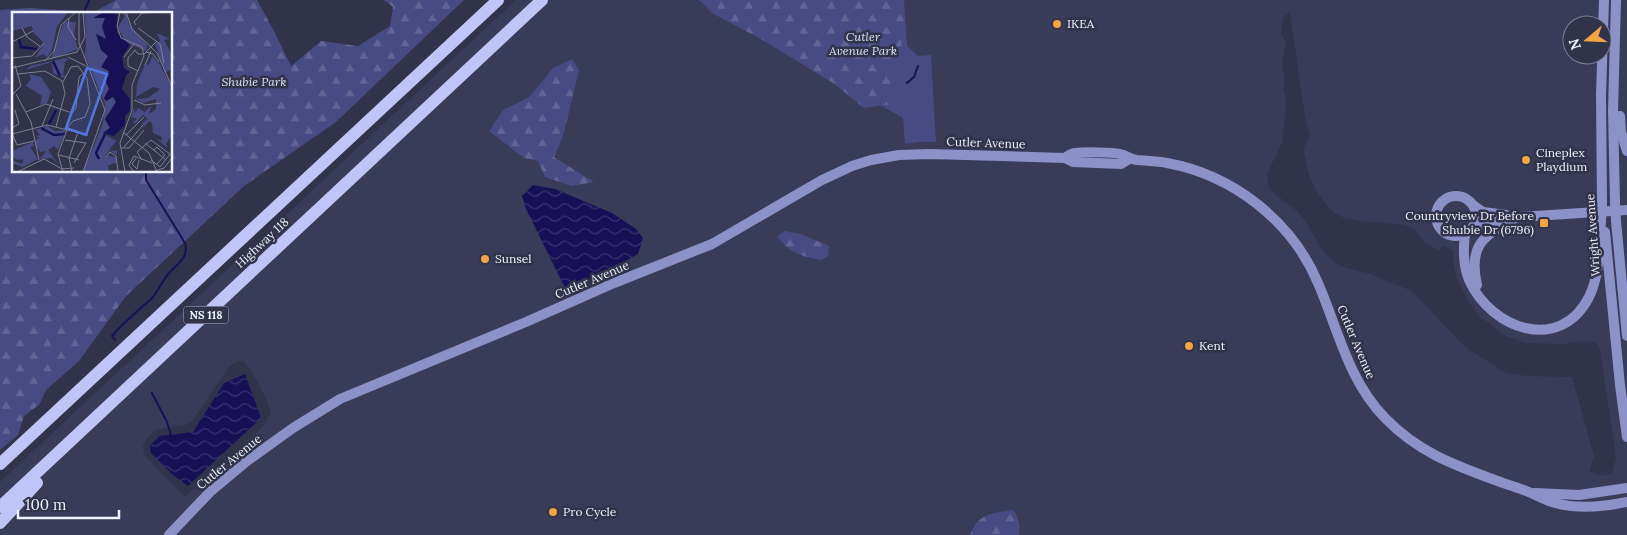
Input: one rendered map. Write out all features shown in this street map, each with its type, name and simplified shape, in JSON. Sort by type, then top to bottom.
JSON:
[{"type":"highway","name":"Highway 118","points":[[0,464],[498,0]]},
{"type":"highway","name":"Highway 118","points":[[0,507],[542,0]]},
{"type":"highway","points":[[0,524],[75,442],[100,420],[175,344]]},
{"type":"street","name":"Wright Avenue","points":[[1604,0],[1601,95],[1602,203],[1627,437]]},
{"type":"street","name":"Wright Avenue","points":[[1616,0],[1614,95],[1615,202],[1627,336]]},
{"type":"street","points":[[1614,95],[1620,112],[1621,132],[1627,151]]},
{"type":"street","name":"Cutler Avenue","points":[[168,535],[210,492],[247,461],[340,399],[526,322],[614,282],[712,244],[813,184],[852,166],[871,160],[899,155],[930,154],[1064,158],[1072,162],[1121,164],[1129,159],[1166,163],[1204,173],[1256,202],[1293,239],[1305,256],[1318,282],[1340,342],[1354,373],[1373,404],[1384,417],[1417,445],[1442,459],[1551,502],[1566,506],[1584,507],[1627,502]]},
{"type":"street","points":[[1520,217],[1483,212],[1461,196],[1450,197],[1441,202],[1436,212],[1437,225],[1441,231],[1453,237],[1489,221],[1520,217],[1627,210]]},
{"type":"street","points":[[1473,205],[1476,219],[1469,231],[1463,252],[1469,280],[1487,305],[1510,324],[1524,329],[1540,331],[1557,327],[1567,322],[1584,305],[1594,283],[1603,221]]},
{"type":"street","points":[[1478,294],[1474,273],[1476,251],[1489,233],[1520,217]]},
{"type":"street","name":"Cutler Avenue","points":[[1531,493],[1579,495],[1627,488]]},
{"type":"shaded area","points":[[516,0],[1627,0],[1627,535],[1019,535],[1020,529],[973,526],[970,535],[0,535],[0,482]],"holes":[[[1290,13],[1305,117],[1310,136],[1303,149],[1309,175],[1318,194],[1333,212],[1344,218],[1405,225],[1416,230],[1426,244],[1439,250],[1444,246],[1453,251],[1457,279],[1468,300],[1479,316],[1506,336],[1526,343],[1563,344],[1585,341],[1595,342],[1600,349],[1616,458],[1612,473],[1602,476],[1589,471],[1594,456],[1572,377],[1527,376],[1506,373],[1465,347],[1412,291],[1334,262],[1323,251],[1305,220],[1296,210],[1272,192],[1268,184],[1267,174],[1282,143],[1285,115],[1286,99],[1283,90],[1285,79],[1282,64],[1286,43],[1281,34],[1284,16]],[[572,59],[571,102],[564,133],[554,157],[594,182],[538,161],[524,158],[489,131],[503,110],[529,97],[553,68]],[[555,189],[612,213],[636,229],[638,254],[622,264],[526,209],[522,196]],[[237,361],[243,361],[249,367],[266,398],[271,412],[263,426],[185,497],[144,455],[143,445],[155,430],[186,425],[192,421],[229,367]]]},
{"type":"green space","name":"Shubie Park","points":[[116,0],[257,0],[291,66],[321,41],[358,46],[390,26],[393,7],[384,0],[464,0],[336,122],[244,186],[126,296],[79,361],[46,390],[39,405],[24,416],[18,435],[0,450],[0,10],[27,8],[94,12]]},
{"type":"green space","name":"Cutler Avenue Park","points":[[698,0],[904,0],[907,46],[918,56],[931,55],[936,142],[905,144],[903,118]]},
{"type":"green space","name":"Cutler Avenue Park","points":[[700,0],[903,0],[904,14],[901,51],[891,84],[892,104],[864,108],[833,83],[759,38],[712,13]]},
{"type":"green space","points":[[572,59],[579,70],[564,133],[554,157],[594,182],[572,186],[545,177],[538,161],[524,158],[489,131],[503,110],[529,97],[553,68]]},
{"type":"green space","points":[[785,231],[801,234],[829,246],[828,256],[821,260],[791,250],[777,236]]},
{"type":"green space","points":[[1014,510],[1019,522],[1019,535],[970,535],[977,522],[987,515]]},
{"type":"water","points":[[533,185],[555,189],[612,213],[636,229],[643,238],[638,254],[567,292],[526,209],[522,196]]},
{"type":"water","points":[[245,374],[261,418],[188,486],[173,475],[151,453],[150,445],[160,436],[193,432],[224,383]]},
{"type":"waterway","points":[[84,12],[89,0]]},
{"type":"waterway","points":[[907,83],[914,77],[918,66]]},
{"type":"waterway","points":[[115,340],[112,336],[152,298],[186,252],[185,243],[146,180],[146,172]]},
{"type":"waterway","points":[[152,393],[167,422],[171,435]]},
{"type":"place","name":"IKEA","points":[[1057,24]]},
{"type":"place","name":"Cineplex Playdium","points":[[1526,160]]},
{"type":"place","name":"Countryview Dr Before Shubie Dr (6796)","points":[[1544,223]]},
{"type":"place","name":"Sunsel","points":[[485,259]]},
{"type":"place","name":"Kent","points":[[1189,346]]},
{"type":"place","name":"Pro Cycle","points":[[553,512]]}]
